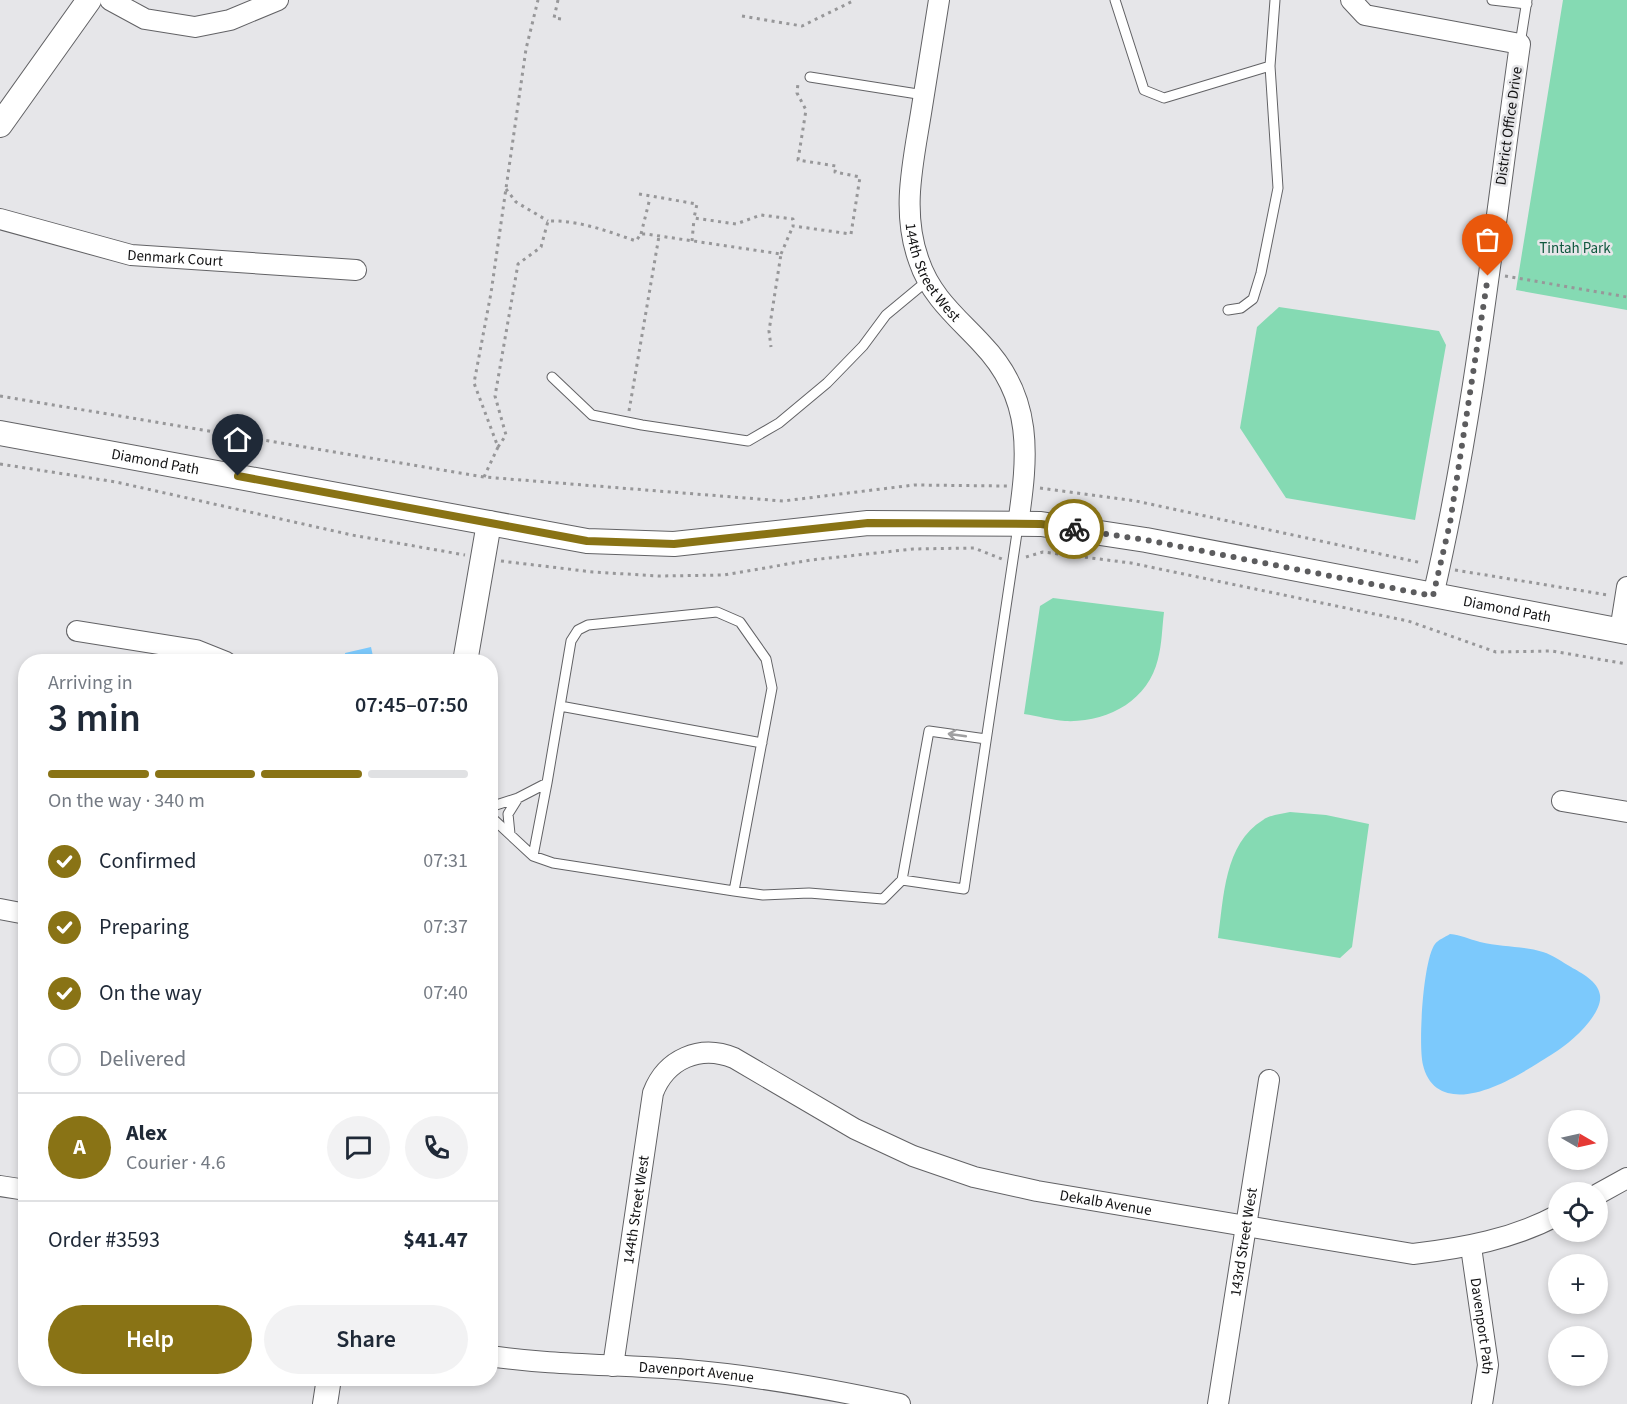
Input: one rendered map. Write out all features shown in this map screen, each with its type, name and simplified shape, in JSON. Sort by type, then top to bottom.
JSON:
[{"type":"street","points":[[0,125],[89,0]]},
{"type":"street","points":[[110,0],[145,20],[195,27],[230,20],[278,0]]},
{"type":"street","name":"144th Street West","points":[[939,0],[908,200],[913,242],[927,281],[952,315],[983,344],[1006,377],[1022,415],[1027,456],[1018,524]]},
{"type":"street","points":[[1351,0],[1365,15],[1520,44]]},
{"type":"street","name":"District Office Drive","points":[[1433,596],[1452,512],[1520,44]]},
{"type":"street","name":"Denmark Court","points":[[0,219],[131,255],[356,270]]},
{"type":"street","name":"Diamond Path","points":[[0,433],[587,541],[674,544],[868,523],[1041,524],[1146,540],[1624,631]]},
{"type":"street","points":[[466,654],[489,523]]},
{"type":"street","points":[[1624,631],[1626,593]]},
{"type":"street","points":[[77,630],[196,650],[206,654]]},
{"type":"street","points":[[1562,801],[1627,812]]},
{"type":"street","points":[[0,909],[18,912]]},
{"type":"street","name":"Dekalb Avenue","points":[[677,1062],[701,1052],[727,1056],[855,1129],[913,1156],[974,1177],[1037,1191],[1413,1254],[1471,1247],[1536,1227],[1548,1220]]},
{"type":"street","name":"144th Street West","points":[[613,1366],[653,1093],[662,1076],[677,1062]]},
{"type":"street","name":"143rd Street West","points":[[1218,1404],[1269,1080]]},
{"type":"street","points":[[1608,1188],[1627,1178]]},
{"type":"street","points":[[0,1186],[18,1189]]},
{"type":"street","name":"Davenport Path","points":[[1471,1247],[1488,1365],[1482,1404]]},
{"type":"street","name":"Davenport Avenue","points":[[498,1357],[553,1364],[726,1374],[900,1404]]},
{"type":"street","points":[[325,1404],[328,1386]]},
{"type":"lane","points":[[1115,0],[1144,90],[1164,98],[1270,66]]},
{"type":"lane","points":[[1228,310],[1241,308],[1253,299],[1261,273],[1278,188],[1270,66],[1275,0]]},
{"type":"lane","points":[[1492,0],[1527,2],[1520,44]]},
{"type":"lane","points":[[810,77],[924,95]]},
{"type":"lane","points":[[552,377],[592,415],[748,441],[779,423],[827,383],[863,346],[886,315],[927,281]]},
{"type":"lane","points":[[902,880],[964,889],[1018,524]]},
{"type":"lane","points":[[533,856],[571,641],[578,630],[588,625],[717,612],[740,622],[765,659],[772,688],[734,891]]},
{"type":"lane","points":[[560,706],[762,743]]},
{"type":"lane","points":[[498,823],[533,856],[554,863],[763,895],[809,893],[883,899],[902,880],[929,731],[986,739]]},
{"type":"lane","points":[[498,804],[518,798],[547,783]]},
{"type":"lane","points":[[510,834],[508,814],[518,798]]},
{"type":"path","points":[[498,447],[474,383],[491,293],[526,49],[538,0]]},
{"type":"path","points":[[558,0],[554,18],[561,19]]},
{"type":"path","points":[[742,16],[802,26],[855,0]]},
{"type":"path","points":[[793,226],[851,234],[860,177],[835,172],[836,166],[798,160],[806,110],[797,93],[798,83]]},
{"type":"path","points":[[506,189],[516,202],[548,221],[564,220],[611,230],[636,241],[641,234],[650,197]]},
{"type":"path","points":[[639,194],[697,204],[692,241]]},
{"type":"path","points":[[694,218],[736,224],[760,214],[793,219],[793,226],[781,254],[769,331],[771,347]]},
{"type":"path","points":[[484,477],[506,435],[495,396],[518,264],[541,247],[548,221]]},
{"type":"path","points":[[641,234],[781,254]]},
{"type":"path","points":[[629,412],[659,236]]},
{"type":"path","points":[[1488,276],[1627,297]]},
{"type":"path","points":[[0,396],[484,477],[783,501],[914,485],[1023,487],[1136,501],[1440,567],[1626,593]]},
{"type":"path","points":[[0,464],[116,482],[351,535],[483,558],[570,570],[659,576],[724,574],[811,560],[913,549],[974,548],[997,559],[1022,560],[1030,554],[1043,552],[1131,562],[1408,621],[1496,652],[1552,651],[1627,664]]},
{"type":"green space","name":"Tintah Park","points":[[1563,0],[1627,0],[1627,310],[1516,290]]},
{"type":"green space","points":[[1279,307],[1439,331],[1446,345],[1415,520],[1286,498],[1240,428],[1257,327]]},
{"type":"green space","points":[[1053,598],[1164,612],[1161,642],[1153,674],[1135,698],[1110,713],[1081,721],[1065,721],[1024,714],[1040,606]]},
{"type":"green space","points":[[1290,812],[1326,815],[1369,824],[1352,947],[1340,958],[1218,938],[1228,873],[1240,843],[1250,830],[1263,820]]},
{"type":"water","points":[[371,647],[372,654],[345,654]]},
{"type":"water","points":[[1450,934],[1488,944],[1547,953],[1584,975],[1593,982],[1600,995],[1600,1003],[1591,1020],[1560,1049],[1497,1085],[1465,1094],[1450,1094],[1437,1088],[1428,1078],[1423,1065],[1421,1040],[1423,1003],[1431,953],[1436,943]]},
{"type":"way so far","points":[[1074,529],[1146,540],[1433,596],[1450,523],[1488,276]]},
{"type":"route","points":[[238,476],[587,541],[674,544],[868,523],[1041,524],[1074,529]]}]
